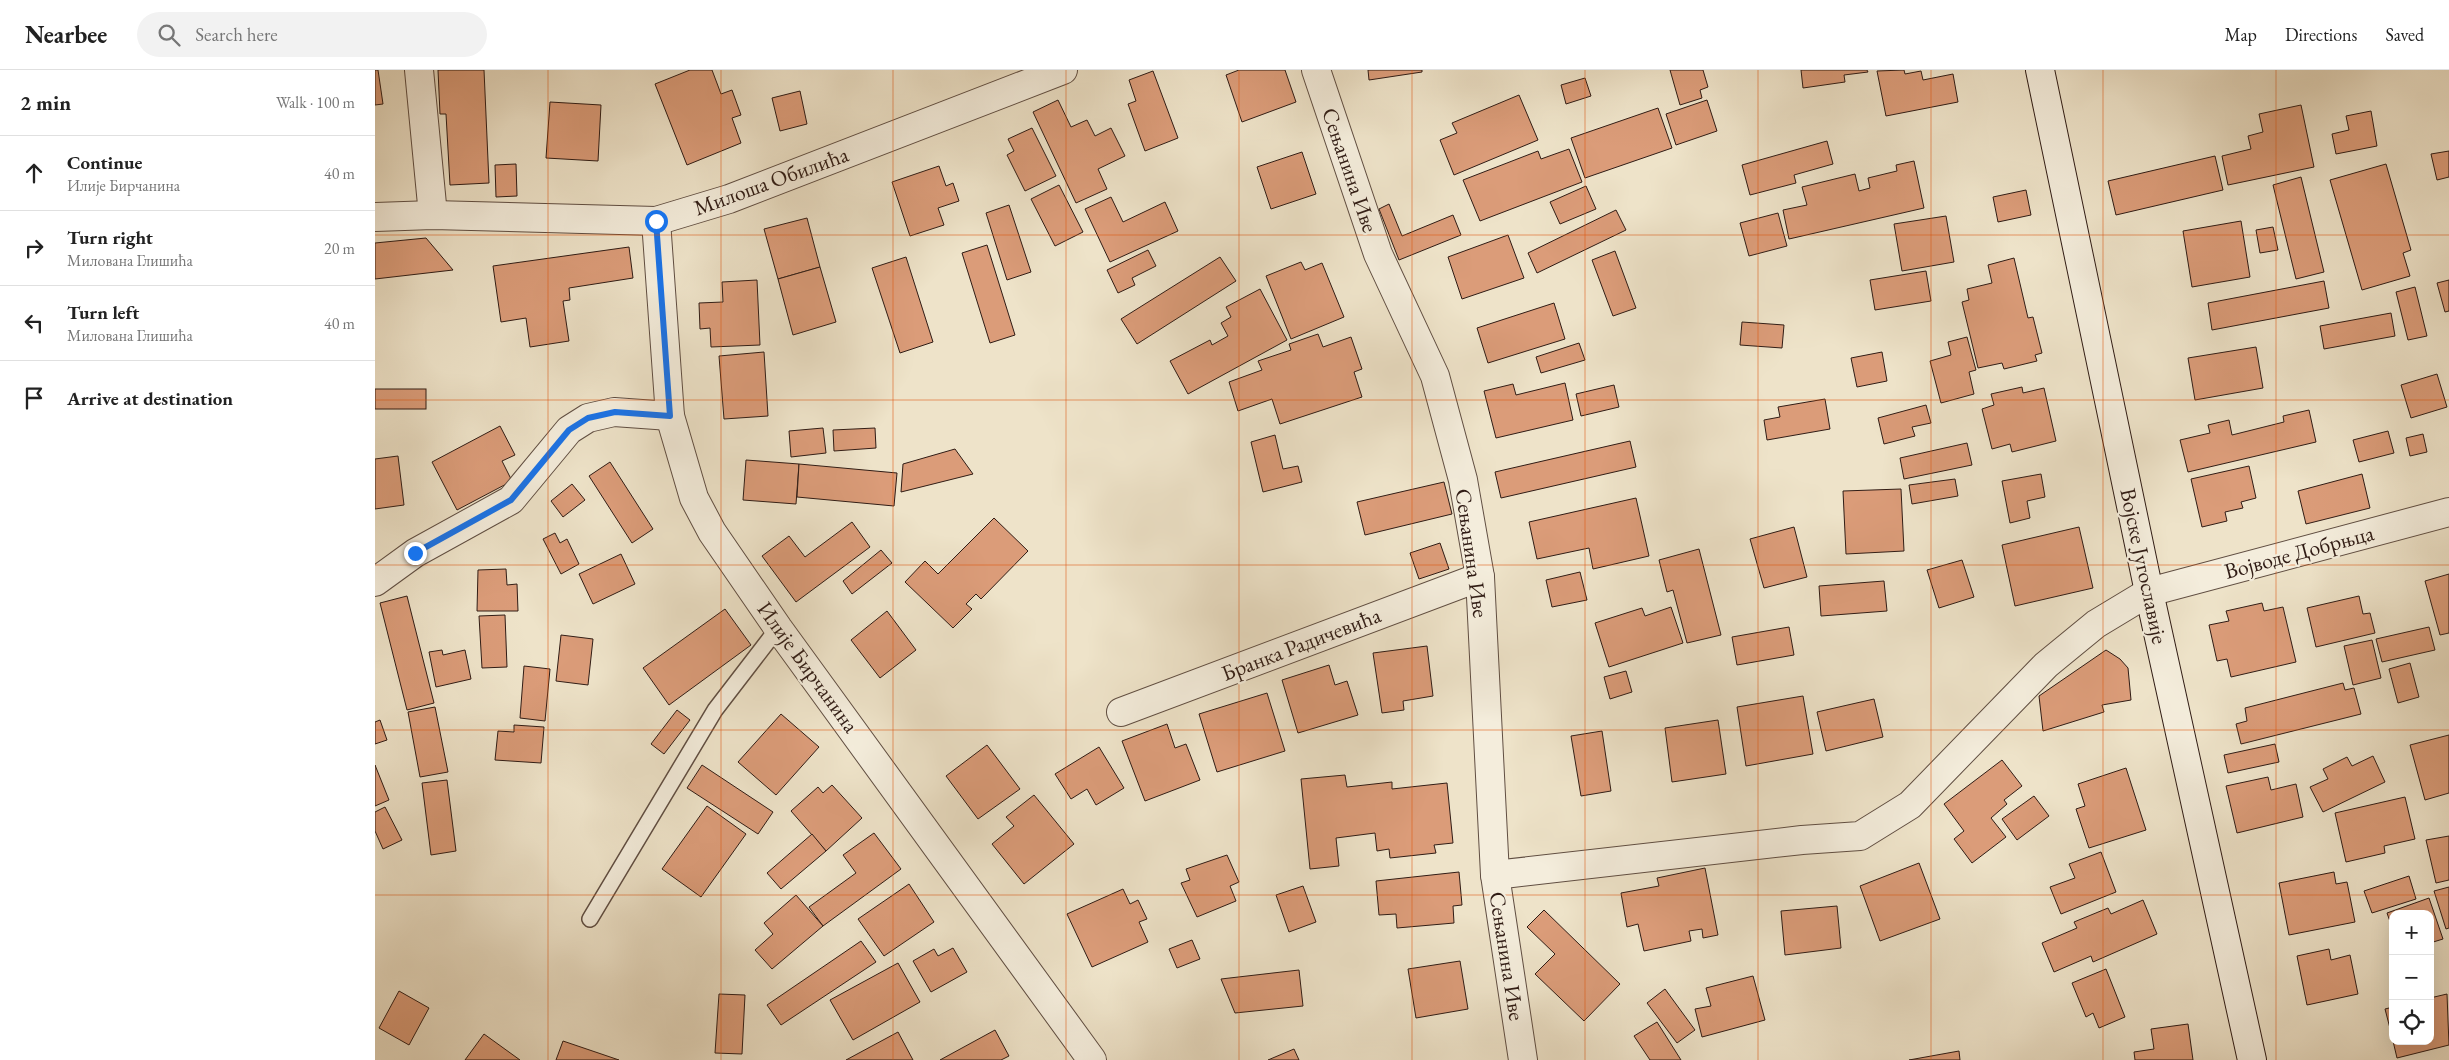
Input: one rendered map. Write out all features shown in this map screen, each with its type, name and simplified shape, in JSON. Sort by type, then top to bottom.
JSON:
[{"type":"street","points":[[419,70],[433,215]]},
{"type":"street","name":"Милоша Обилића","points":[[375,217],[433,215],[656,221],[729,199],[1063,70]]},
{"type":"street","name":"Сењанина Иве","points":[[1316,70],[1379,254],[1435,376],[1463,480],[1480,577],[1495,875],[1523,1060]]},
{"type":"street","name":"Војске Југославије","points":[[2040,70],[2149,592],[2252,1060]]},
{"type":"street","name":"Илије Бирчанина","points":[[656,221],[670,416],[694,498],[712,532],[778,628],[1092,1060]]},
{"type":"street","points":[[375,582],[415,553],[511,500],[569,430],[588,418],[615,412],[670,416]]},
{"type":"street","name":"Војводе Добрњца","points":[[1495,875],[1802,840],[1860,836],[1910,805],[2046,665],[2096,624],[2149,592],[2449,512]]},
{"type":"street","name":"Бранка Радичевића","points":[[1121,712],[1480,577]]},
{"type":"lane","points":[[589,919],[715,710],[778,628]]},
{"type":"building","points":[[375,70],[378,70],[383,104],[375,105]]},
{"type":"building","points":[[438,70],[484,70],[489,183],[450,185],[446,114],[440,114]]},
{"type":"building","points":[[690,70],[712,70],[721,94],[732,90],[741,115],[732,118],[741,143],[687,165],[655,84]]},
{"type":"building","points":[[1239,70],[1285,70],[1296,102],[1242,122],[1226,75]]},
{"type":"building","points":[[1368,70],[1422,70],[1422,72],[1369,80]]},
{"type":"building","points":[[1670,70],[1703,70],[1708,87],[1700,90],[1702,98],[1680,105]]},
{"type":"building","points":[[1801,70],[1867,70],[1868,72],[1844,75],[1845,82],[1803,88]]},
{"type":"building","points":[[1904,70],[1905,74],[1921,71],[1923,80],[1953,74],[1958,102],[1886,116],[1877,71]]},
{"type":"building","points":[[1153,71],[1178,138],[1145,151],[1128,104],[1136,101],[1129,80]]},
{"type":"building","points":[[1585,78],[1591,96],[1566,104],[1561,85]]},
{"type":"building","points":[[800,91],[807,124],[780,131],[772,98]]},
{"type":"building","points":[[1519,95],[1538,140],[1454,175],[1440,140],[1457,133],[1452,123]]},
{"type":"building","points":[[1058,100],[1071,127],[1087,120],[1095,136],[1111,128],[1125,156],[1098,169],[1107,189],[1076,203],[1033,112]]},
{"type":"building","points":[[1707,100],[1717,131],[1676,145],[1666,114]]},
{"type":"building","points":[[550,102],[601,105],[598,161],[546,158]]},
{"type":"building","points":[[2301,105],[2314,167],[2228,185],[2222,156],[2251,149],[2248,136],[2263,132],[2259,114]]},
{"type":"building","points":[[1658,108],[1672,148],[1585,178],[1571,138]]},
{"type":"building","points":[[2371,111],[2377,146],[2336,154],[2332,134],[2349,130],[2346,116]]},
{"type":"building","points":[[1032,128],[1056,176],[1025,191],[1007,155],[1014,151],[1008,139]]},
{"type":"building","points":[[1827,141],[1833,164],[1794,175],[1796,183],[1750,195],[1742,165]]},
{"type":"building","points":[[1569,149],[1582,182],[1480,221],[1463,180],[1538,151],[1541,159]]},
{"type":"building","points":[[2449,151],[2449,177],[2437,180],[2431,154]]},
{"type":"building","points":[[1302,152],[1316,194],[1271,209],[1257,167]]},
{"type":"building","points":[[2215,156],[2223,190],[2116,215],[2108,181]]},
{"type":"building","points":[[1914,161],[1924,208],[1789,239],[1783,210],[1807,205],[1802,187],[1855,174],[1859,191],[1870,188],[1868,178],[1897,171],[1896,165]]},
{"type":"building","points":[[516,164],[517,196],[496,197],[495,165]]},
{"type":"building","points":[[2386,164],[2411,250],[2403,253],[2410,276],[2362,290],[2330,180]]},
{"type":"building","points":[[939,166],[946,186],[953,183],[959,201],[938,208],[944,225],[910,236],[892,182]]},
{"type":"building","points":[[2301,177],[2324,272],[2296,279],[2273,185]]},
{"type":"building","points":[[1059,185],[1083,232],[1055,246],[1031,199]]},
{"type":"building","points":[[1586,186],[1596,209],[1560,224],[1550,202]]},
{"type":"building","points":[[2026,190],[2031,215],[1998,222],[1993,197]]},
{"type":"building","points":[[1111,197],[1123,222],[1165,202],[1178,231],[1110,262],[1085,209]]},
{"type":"building","points":[[1389,204],[1402,236],[1453,215],[1461,235],[1399,260],[1379,209]]},
{"type":"building","points":[[1009,205],[1031,272],[1007,280],[986,213]]},
{"type":"building","points":[[1616,210],[1626,230],[1537,273],[1528,253]]},
{"type":"building","points":[[1778,213],[1787,246],[1749,256],[1740,223]]},
{"type":"building","points":[[1946,216],[1954,262],[1902,271],[1894,224]]},
{"type":"building","points":[[807,218],[820,267],[778,279],[764,229]]},
{"type":"building","points":[[2241,221],[2250,277],[2192,287],[2183,231]]},
{"type":"building","points":[[2273,227],[2278,250],[2260,253],[2256,230]]},
{"type":"building","points":[[1508,235],[1524,278],[1462,299],[1448,257]]},
{"type":"building","points":[[426,238],[453,270],[375,279],[375,243]]},
{"type":"building","points":[[987,245],[1015,335],[990,343],[962,253]]},
{"type":"building","points":[[629,247],[633,278],[569,288],[570,300],[563,301],[569,341],[530,347],[526,318],[501,322],[493,266]]},
{"type":"building","points":[[1148,250],[1156,266],[1132,278],[1135,285],[1118,293],[1107,270]]},
{"type":"building","points":[[1615,251],[1636,308],[1613,316],[1592,260]]},
{"type":"building","points":[[906,257],[933,342],[900,353],[872,268]]},
{"type":"building","points":[[1220,257],[1236,281],[1137,344],[1121,319]]},
{"type":"building","points":[[2014,258],[2028,318],[2033,317],[2042,353],[2035,355],[2037,361],[2004,369],[2002,363],[1978,368],[1962,302],[1969,300],[1967,289],[1992,283],[1988,265]]},
{"type":"building","points":[[1301,262],[1305,270],[1322,263],[1344,317],[1291,339],[1266,276]]},
{"type":"building","points":[[820,267],[836,322],[793,335],[778,279]]},
{"type":"building","points":[[1926,271],[1931,301],[1875,310],[1870,280]]},
{"type":"building","points":[[757,280],[760,345],[711,347],[710,328],[700,329],[699,303],[723,302],[722,282]]},
{"type":"building","points":[[2449,280],[2449,311],[2445,312],[2437,283]]},
{"type":"building","points":[[2324,281],[2329,308],[2212,330],[2208,303]]},
{"type":"building","points":[[2415,287],[2427,336],[2408,340],[2396,292]]},
{"type":"building","points":[[1260,289],[1287,340],[1188,394],[1170,361],[1210,340],[1212,345],[1228,336],[1221,323],[1231,317],[1226,307]]},
{"type":"building","points":[[1554,303],[1565,339],[1488,363],[1477,328]]},
{"type":"building","points":[[2391,313],[2395,336],[2324,349],[2320,326]]},
{"type":"building","points":[[1742,322],[1784,325],[1782,348],[1740,345]]},
{"type":"building","points":[[1318,334],[1323,347],[1351,337],[1362,369],[1354,372],[1362,397],[1280,424],[1272,399],[1238,411],[1229,382],[1262,370],[1258,361],[1291,350],[1289,344]]},
{"type":"building","points":[[1967,337],[1976,370],[1969,372],[1974,394],[1941,403],[1930,361],[1951,355],[1948,342]]},
{"type":"building","points":[[1579,343],[1585,360],[1541,373],[1536,357]]},
{"type":"building","points":[[2256,347],[2263,388],[2195,400],[2188,358]]},
{"type":"building","points":[[764,352],[768,416],[724,419],[719,356]]},
{"type":"building","points":[[1882,352],[1887,381],[1857,387],[1851,358]]},
{"type":"building","points":[[2437,374],[2447,407],[2411,418],[2401,385]]},
{"type":"building","points":[[1565,383],[1573,420],[1496,438],[1484,391],[1513,384],[1516,395]]},
{"type":"building","points":[[1614,385],[1619,407],[1581,416],[1576,394]]},
{"type":"building","points":[[2022,387],[2023,393],[2044,388],[2056,441],[2012,452],[2010,444],[1992,449],[1982,409],[1994,405],[1991,394]]},
{"type":"building","points":[[375,389],[426,389],[426,409],[375,409]]},
{"type":"building","points":[[1825,399],[1830,429],[1767,440],[1764,420],[1780,417],[1778,407]]},
{"type":"building","points":[[1926,405],[1931,423],[1912,427],[1915,436],[1884,444],[1878,418]]},
{"type":"building","points":[[2309,410],[2316,442],[2188,472],[2180,440],[2210,433],[2208,425],[2229,420],[2232,435],[2284,422],[2283,416]]},
{"type":"building","points":[[500,426],[515,455],[502,461],[512,481],[457,510],[432,462]]},
{"type":"building","points":[[823,428],[826,453],[791,457],[789,431]]},
{"type":"building","points":[[875,428],[876,448],[834,451],[833,430]]},
{"type":"building","points":[[2388,431],[2394,453],[2359,462],[2353,440]]},
{"type":"building","points":[[2423,434],[2427,452],[2410,456],[2406,438]]},
{"type":"building","points":[[1275,435],[1283,469],[1298,466],[1302,482],[1263,492],[1251,442]]},
{"type":"building","points":[[1630,441],[1636,467],[1501,498],[1495,472]]},
{"type":"building","points":[[1967,443],[1972,465],[1904,479],[1900,458]]},
{"type":"building","points":[[955,449],[973,474],[901,492],[903,464]]},
{"type":"building","points":[[398,456],[404,505],[375,509],[375,459]]},
{"type":"building","points":[[746,460],[799,464],[796,504],[743,500]]},
{"type":"building","points":[[610,462],[653,529],[632,543],[589,476]]},
{"type":"building","points":[[799,464],[897,473],[894,506],[797,497]]},
{"type":"building","points":[[2249,466],[2256,498],[2241,502],[2243,508],[2225,512],[2227,521],[2202,527],[2191,479]]},
{"type":"building","points":[[2041,474],[2045,497],[2027,501],[2030,518],[2010,523],[2002,481]]},
{"type":"building","points":[[2362,474],[2370,508],[2306,524],[2298,491]]},
{"type":"building","points":[[1955,479],[1958,496],[1912,504],[1909,485]]},
{"type":"building","points":[[1444,482],[1452,514],[1365,535],[1357,502]]},
{"type":"building","points":[[572,484],[585,500],[563,517],[551,501]]},
{"type":"building","points":[[1901,489],[1904,551],[1846,554],[1843,491]]},
{"type":"building","points":[[1636,498],[1649,556],[1593,569],[1589,548],[1537,559],[1529,522]]},
{"type":"building","points":[[994,518],[1028,551],[981,599],[976,594],[966,604],[972,609],[953,628],[905,582],[925,561],[938,574]]},
{"type":"building","points":[[852,522],[870,547],[796,602],[762,556],[789,536],[805,557]]},
{"type":"building","points":[[1794,527],[1807,577],[1764,588],[1750,539]]},
{"type":"building","points":[[2079,527],[2093,588],[2015,606],[2002,545]]},
{"type":"building","points":[[555,533],[560,543],[567,539],[579,564],[561,574],[543,539]]},
{"type":"building","points":[[1440,543],[1449,569],[1419,579],[1410,553]]},
{"type":"building","points":[[1699,549],[1721,635],[1687,643],[1673,590],[1667,592],[1659,560]]},
{"type":"building","points":[[881,550],[892,563],[852,594],[843,581]]},
{"type":"building","points":[[621,554],[635,584],[593,604],[579,574]]},
{"type":"building","points":[[1962,560],[1974,597],[1939,608],[1927,570]]},
{"type":"building","points":[[506,569],[507,585],[517,584],[518,611],[477,611],[478,570]]},
{"type":"building","points":[[1580,572],[1587,600],[1552,607],[1546,580]]},
{"type":"building","points":[[2449,574],[2449,633],[2440,635],[2425,581]]},
{"type":"building","points":[[1884,581],[1887,611],[1821,616],[1819,586]]},
{"type":"building","points":[[407,596],[434,703],[407,710],[380,603]]},
{"type":"building","points":[[2359,596],[2363,614],[2370,613],[2375,633],[2316,647],[2307,608]]},
{"type":"building","points":[[2262,603],[2264,611],[2283,607],[2296,662],[2231,677],[2227,659],[2217,661],[2209,625],[2229,621],[2226,611]]},
{"type":"building","points":[[1671,607],[1683,643],[1609,667],[1595,623],[1642,608],[1645,616]]},
{"type":"building","points":[[725,609],[751,645],[669,705],[643,668]]},
{"type":"building","points":[[887,611],[916,650],[880,678],[851,640]]},
{"type":"building","points":[[505,615],[507,667],[482,668],[479,616]]},
{"type":"building","points":[[1789,627],[1794,655],[1737,665],[1732,637]]},
{"type":"building","points":[[2429,627],[2435,650],[2382,662],[2376,639]]},
{"type":"building","points":[[561,635],[593,639],[588,685],[556,681]]},
{"type":"building","points":[[2372,640],[2381,678],[2353,685],[2344,646]]},
{"type":"building","points":[[1427,646],[1433,696],[1403,701],[1404,710],[1382,713],[1373,653]]},
{"type":"building","points":[[442,650],[443,655],[465,650],[471,679],[436,687],[429,652]]},
{"type":"building","points":[[2106,650],[2120,659],[2128,668],[2131,700],[2102,705],[2104,712],[2043,731],[2039,696]]},
{"type":"building","points":[[2410,663],[2419,697],[2398,703],[2389,669]]},
{"type":"building","points":[[1329,665],[1335,685],[1347,681],[1358,715],[1298,733],[1282,680]]},
{"type":"building","points":[[524,666],[550,669],[545,721],[520,718]]},
{"type":"building","points":[[1626,671],[1632,692],[1610,699],[1604,677]]},
{"type":"building","points":[[2343,683],[2345,690],[2354,688],[2361,714],[2241,744],[2236,724],[2247,721],[2245,708]]},
{"type":"building","points":[[1267,693],[1285,751],[1217,772],[1199,714]]},
{"type":"building","points":[[1803,696],[1813,754],[1746,766],[1737,707]]},
{"type":"building","points":[[1874,699],[1883,737],[1826,751],[1817,712]]},
{"type":"building","points":[[435,707],[448,772],[420,777],[408,712]]},
{"type":"building","points":[[677,710],[690,720],[664,754],[651,744]]},
{"type":"building","points":[[781,714],[819,747],[776,795],[738,762]]},
{"type":"building","points":[[380,720],[387,740],[375,744],[375,722]]},
{"type":"building","points":[[1718,720],[1726,774],[1672,782],[1665,728]]},
{"type":"building","points":[[1167,724],[1175,748],[1186,744],[1200,780],[1145,801],[1122,741]]},
{"type":"building","points":[[514,725],[544,727],[541,763],[495,760],[498,731],[514,732]]},
{"type":"building","points":[[1602,731],[1611,791],[1581,796],[1571,736]]},
{"type":"building","points":[[2449,735],[2449,793],[2425,800],[2410,745]]},
{"type":"building","points":[[2275,744],[2279,762],[2228,773],[2224,755]]},
{"type":"building","points":[[987,745],[1020,789],[978,819],[946,776]]},
{"type":"building","points":[[1099,747],[1124,788],[1096,805],[1087,789],[1071,799],[1055,774]]},
{"type":"building","points":[[2373,756],[2385,782],[2323,812],[2310,787],[2328,779],[2323,769],[2347,757],[2352,766]]},
{"type":"building","points":[[2002,760],[2022,786],[2004,800],[2007,804],[1991,818],[2006,837],[1972,863],[1954,839],[1964,831],[1944,804]]},
{"type":"building","points":[[375,765],[389,800],[375,806]]},
{"type":"building","points":[[702,765],[773,812],[758,834],[687,788]]},
{"type":"building","points":[[2126,768],[2146,830],[2089,848],[2076,809],[2085,806],[2078,784]]},
{"type":"building","points":[[1345,775],[1347,787],[1392,782],[1392,789],[1447,783],[1453,843],[1434,845],[1436,853],[1390,858],[1389,849],[1377,851],[1375,833],[1336,838],[1339,866],[1310,869],[1301,779]]},
{"type":"building","points":[[2268,777],[2271,790],[2296,784],[2303,817],[2237,833],[2226,786]]},
{"type":"building","points":[[447,780],[456,851],[431,855],[422,783]]},
{"type":"building","points":[[832,785],[862,818],[826,851],[791,811],[818,787],[823,793]]},
{"type":"building","points":[[1034,795],[1074,844],[1024,884],[992,844],[1014,826],[1006,817]]},
{"type":"building","points":[[2034,796],[2049,816],[2017,840],[2002,819]]},
{"type":"building","points":[[2405,797],[2415,839],[2384,846],[2385,853],[2346,862],[2335,813]]},
{"type":"building","points":[[707,806],[746,834],[701,897],[662,869]]},
{"type":"building","points":[[385,807],[402,840],[383,849],[375,831],[375,812]]},
{"type":"building","points":[[874,833],[901,869],[823,926],[809,907],[856,873],[843,855]]},
{"type":"building","points":[[812,834],[826,851],[781,889],[767,873]]},
{"type":"building","points":[[2449,836],[2449,880],[2436,883],[2426,840]]},
{"type":"building","points":[[2101,852],[2116,892],[2061,914],[2050,887],[2075,878],[2069,864]]},
{"type":"building","points":[[1227,855],[1239,882],[1230,886],[1236,901],[1197,917],[1181,883],[1190,880],[1186,869]]},
{"type":"building","points":[[1919,863],[1940,919],[1880,941],[1860,886]]},
{"type":"building","points":[[1705,868],[1718,935],[1703,938],[1702,929],[1689,931],[1691,941],[1644,951],[1638,924],[1627,927],[1621,893],[1659,886],[1657,878]]},
{"type":"building","points":[[1459,872],[1462,905],[1453,906],[1454,923],[1397,928],[1396,914],[1379,915],[1376,881]]},
{"type":"building","points":[[2334,872],[2336,884],[2347,882],[2355,922],[2289,935],[2279,883]]},
{"type":"building","points":[[2409,876],[2416,899],[2372,913],[2364,891]]},
{"type":"building","points":[[909,884],[934,922],[884,956],[858,919]]},
{"type":"building","points":[[1303,886],[1316,922],[1289,932],[1276,895]]},
{"type":"building","points":[[2449,887],[2449,928],[2446,929],[2434,891]]},
{"type":"building","points":[[1123,889],[1130,904],[1138,900],[1147,919],[1139,922],[1148,942],[1092,967],[1067,914]]},
{"type":"building","points":[[796,895],[823,926],[772,969],[755,950],[773,934],[764,923]]},
{"type":"building","points":[[2429,898],[2433,910],[2395,910]]},
{"type":"building","points":[[2143,900],[2157,934],[2093,962],[2091,956],[2054,972],[2042,943],[2077,928],[2074,922],[2108,908],[2111,914]]},
{"type":"building","points":[[1837,906],[1841,948],[1785,955],[1781,911]]},
{"type":"building","points":[[1544,910],[1620,984],[1584,1021],[1535,974],[1555,954],[1527,927]]},
{"type":"building","points":[[2434,913],[2443,939],[2434,942]]},
{"type":"building","points":[[1192,940],[1200,959],[1177,968],[1169,949]]},
{"type":"building","points":[[861,941],[876,962],[781,1025],[767,1005]]},
{"type":"building","points":[[953,948],[967,972],[931,992],[913,961],[934,949],[938,956]]},
{"type":"building","points":[[2329,949],[2331,960],[2350,955],[2358,994],[2307,1005],[2297,956]]},
{"type":"building","points":[[1460,961],[1468,1009],[1416,1018],[1408,969]]},
{"type":"building","points":[[898,963],[920,1002],[853,1040],[830,1000]]},
{"type":"building","points":[[2106,969],[2125,1017],[2099,1028],[2093,1013],[2086,1017],[2072,983]]},
{"type":"building","points":[[1299,970],[1303,1006],[1235,1013],[1221,979]]},
{"type":"building","points":[[1753,976],[1765,1020],[1702,1037],[1695,1009],[1711,1006],[1706,988]]},
{"type":"building","points":[[1665,989],[1695,1030],[1677,1043],[1647,1003]]},
{"type":"building","points":[[399,991],[429,1008],[409,1045],[379,1028]]},
{"type":"building","points":[[719,994],[745,995],[742,1054],[715,1053]]},
{"type":"building","points":[[2447,994],[2449,1045],[2397,1058],[2394,1045],[2434,1045],[2434,997]]},
{"type":"building","points":[[2389,1008],[2389,1024],[2385,1009]]},
{"type":"building","points":[[1657,1022],[1681,1060],[1650,1060],[1634,1036]]},
{"type":"building","points":[[2188,1024],[2193,1060],[2135,1060],[2134,1052],[2154,1049],[2151,1029]]},
{"type":"building","points":[[995,1030],[1009,1056],[1001,1060],[940,1060]]},
{"type":"building","points":[[898,1032],[913,1060],[846,1060]]},
{"type":"building","points":[[484,1034],[520,1060],[465,1060]]},
{"type":"building","points":[[563,1041],[619,1060],[556,1060]]},
{"type":"building","points":[[1294,1049],[1299,1060],[1268,1060]]},
{"type":"building","points":[[1959,1051],[1960,1060],[1909,1060]]},
{"type":"route","points":[[415,553],[511,500],[569,430],[588,418],[615,412],[670,416],[656,221]]}]
